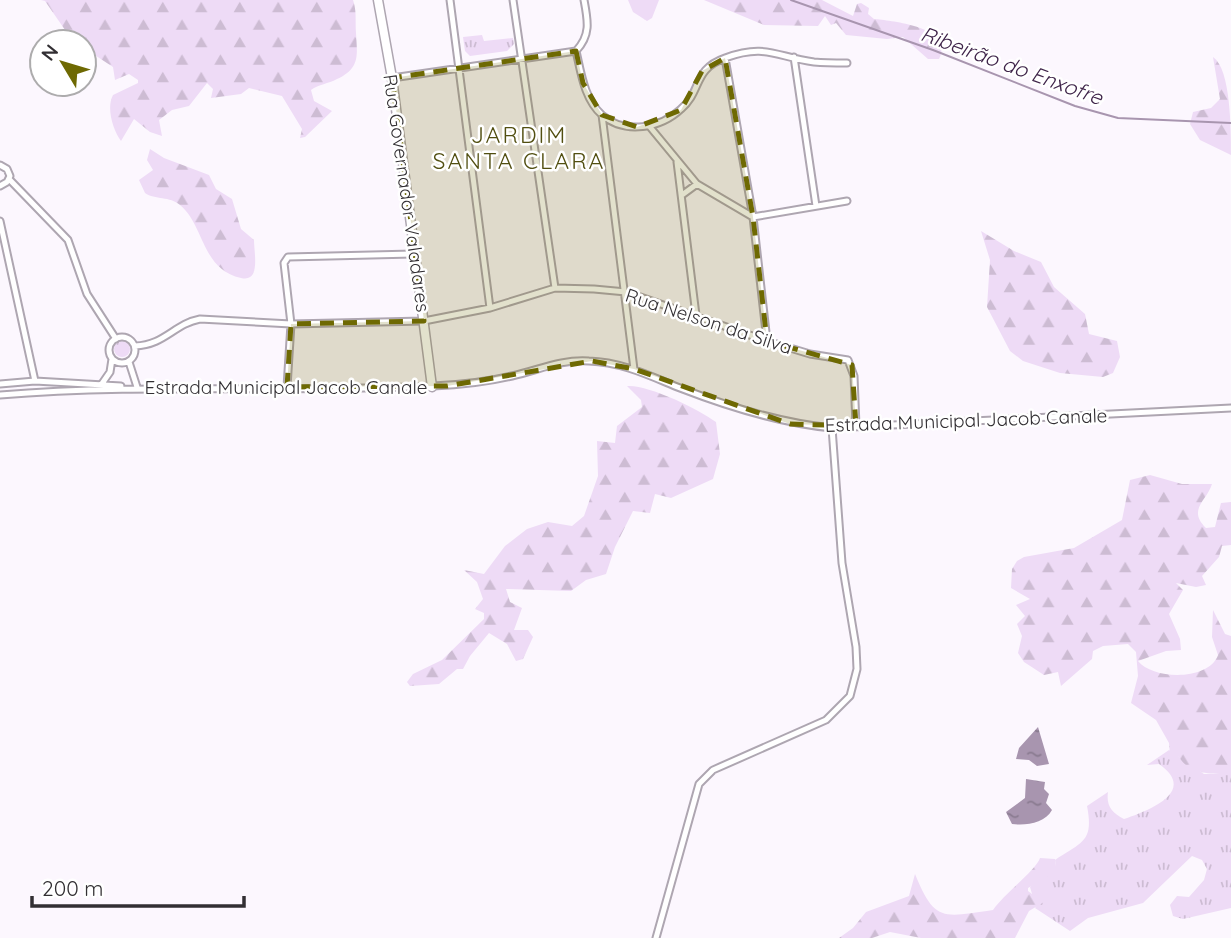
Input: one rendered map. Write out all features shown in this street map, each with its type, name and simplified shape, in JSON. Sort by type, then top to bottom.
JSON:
[{"type":"street","name":"Rua Governador Valadares","points":[[377,0],[392,78],[432,387]]},
{"type":"street","points":[[450,0],[490,308]]},
{"type":"street","points":[[513,0],[555,288]]},
{"type":"street","points":[[392,78],[576,51],[586,40],[588,32],[584,0]]},
{"type":"street","points":[[602,115],[637,127],[650,127],[681,110],[694,92],[702,71],[725,58],[769,50],[794,57],[847,63]]},
{"type":"street","points":[[576,51],[583,83],[602,115],[634,369]]},
{"type":"street","points":[[794,57],[816,206]]},
{"type":"street","points":[[725,58],[753,217],[767,341]]},
{"type":"street","points":[[650,127],[697,184],[753,217],[847,201]]},
{"type":"street","points":[[677,162],[696,315]]},
{"type":"street","points":[[1,164],[9,172],[9,179],[68,240],[87,294],[116,339]]},
{"type":"street","points":[[0,186],[9,179]]},
{"type":"street","points":[[682,195],[697,184]]},
{"type":"street","points":[[0,221],[35,381]]},
{"type":"street","points":[[287,387],[291,324],[284,263],[288,257],[413,254]]},
{"type":"street","name":"Rua Nelson da Silva","points":[[135,346],[163,341],[188,322],[200,319],[291,324],[424,321],[490,308],[555,288],[626,292],[767,341],[810,354],[848,360],[854,376],[856,426]]},
{"type":"street","points":[[112,359],[120,363],[129,362],[134,355],[135,346],[129,339],[116,339]]},
{"type":"street","points":[[101,385],[110,372],[112,359],[109,350],[116,339]]},
{"type":"street","name":"Estrada Municipal Jacob Canale","points":[[0,394],[139,387],[432,387],[513,376],[566,361],[592,361],[634,369],[681,388],[790,424],[832,428],[1231,408]]},
{"type":"street","points":[[0,384],[35,381],[139,387],[129,362]]},
{"type":"street","points":[[656,938],[699,784],[713,770],[826,720],[850,696],[857,669],[856,647],[842,563],[832,428]]},
{"type":"highlighted area","points":[[576,51],[583,83],[602,115],[637,127],[681,110],[702,71],[725,58],[753,217],[767,341],[852,365],[856,426],[790,424],[634,369],[592,361],[447,386],[287,387],[291,324],[424,321],[392,78]]},
{"type":"green space","points":[[41,0],[353,0],[356,60],[345,75],[311,90],[314,101],[332,111],[305,137],[300,138],[302,129],[282,96],[249,88],[241,94],[211,98],[213,89],[207,83],[189,106],[172,110],[159,120],[162,136],[150,132],[134,119],[121,141],[111,119],[111,100],[113,95],[138,83],[138,80],[129,74],[115,80],[113,67],[98,57],[98,28],[64,28],[45,1]]},
{"type":"green space","points":[[628,0],[659,0],[652,18],[647,21],[633,12]]},
{"type":"green space","points":[[704,0],[822,0],[853,16],[857,4],[861,3],[869,8],[868,14],[874,19],[920,28],[938,40],[942,48],[939,59],[928,59],[903,37],[887,39],[846,35],[836,23],[831,25],[825,16],[818,26],[764,25]]},
{"type":"green space","points":[[482,35],[484,41],[513,38],[514,44],[507,51],[470,56],[465,51],[463,37]]},
{"type":"green space","points":[[1213,57],[1219,64],[1227,87],[1231,155],[1200,140],[1190,124],[1193,112],[1211,108],[1220,99]]},
{"type":"green space","points":[[150,149],[164,158],[209,175],[216,189],[232,199],[241,229],[254,240],[255,266],[251,276],[241,278],[218,266],[180,205],[172,200],[145,193],[139,180],[153,170],[147,160]]},
{"type":"green space","points":[[981,231],[1014,251],[1041,262],[1054,287],[1085,314],[1089,334],[1117,341],[1120,357],[1113,373],[1103,377],[1060,373],[1023,361],[1010,351],[987,307],[990,260]]},
{"type":"green space","points":[[122,341],[128,343],[128,355],[122,357],[116,355],[114,349],[116,343]]},
{"type":"green space","points":[[627,386],[636,386],[673,398],[716,422],[720,454],[713,479],[671,498],[655,494],[650,513],[633,511],[615,547],[606,574],[586,580],[571,591],[506,589],[510,602],[522,608],[514,630],[528,630],[533,637],[523,659],[516,661],[507,644],[489,633],[463,669],[457,669],[439,684],[410,686],[407,682],[413,674],[442,660],[484,619],[484,613],[475,609],[483,599],[477,582],[464,570],[484,574],[505,546],[527,529],[548,522],[572,526],[584,516],[598,476],[597,441],[615,443],[617,426],[642,407],[641,400]]},
{"type":"green space","points":[[1150,475],[1182,484],[1212,484],[1198,510],[1198,516],[1206,528],[1215,527],[1221,503],[1231,502],[1231,545],[1222,546],[1219,557],[1202,576],[1206,585],[1196,587],[1176,583],[1183,590],[1169,614],[1180,639],[1181,650],[1166,651],[1138,661],[1156,672],[1180,675],[1204,670],[1213,664],[1218,655],[1212,637],[1213,610],[1225,634],[1231,636],[1231,774],[1195,770],[1179,757],[1170,755],[1169,743],[1156,720],[1131,703],[1138,676],[1136,652],[1128,644],[1103,646],[1093,651],[1092,659],[1061,686],[1058,672],[1044,675],[1024,662],[1018,653],[1022,636],[1017,624],[1025,616],[1016,605],[1030,599],[1011,588],[1012,569],[1017,561],[1024,557],[1074,548],[1122,520],[1130,480]]},
{"type":"green space","points":[[1169,750],[1204,774],[1231,774],[1231,908],[1183,919],[1173,916],[1170,905],[1177,896],[1189,897],[1204,880],[1207,869],[1202,860],[1192,856],[1143,903],[1088,918],[1070,931],[1035,908],[1045,894],[1032,894],[1030,887],[1056,866],[1055,860],[1084,840],[1089,827],[1087,806],[1108,792],[1111,808],[1124,819],[1156,805],[1172,792],[1174,783],[1170,774],[1159,764],[1147,765]]},
{"type":"green space","points":[[1040,858],[1055,859],[1056,866],[1059,865],[1046,878],[1028,888],[1028,891],[1032,894],[1045,894],[1049,899],[1029,911],[1015,938],[921,938],[890,932],[872,938],[839,938],[853,928],[866,912],[909,896],[915,874],[935,909],[952,915],[963,914],[993,910],[1033,869]]},
{"type":"water","points":[[1038,727],[1049,764],[1037,766],[1029,760],[1016,759],[1019,748]]},
{"type":"water","points":[[1026,779],[1045,782],[1044,789],[1049,794],[1046,803],[1052,810],[1045,818],[1035,823],[1012,824],[1006,812],[1025,798]]},
{"type":"waterway","name":"Ribeirão do Enxofre","points":[[791,0],[933,50],[1075,106],[1118,118],[1231,123]]},
{"type":"district","name":"JARDIM SANTA CLARA","points":[[519,147]]}]
